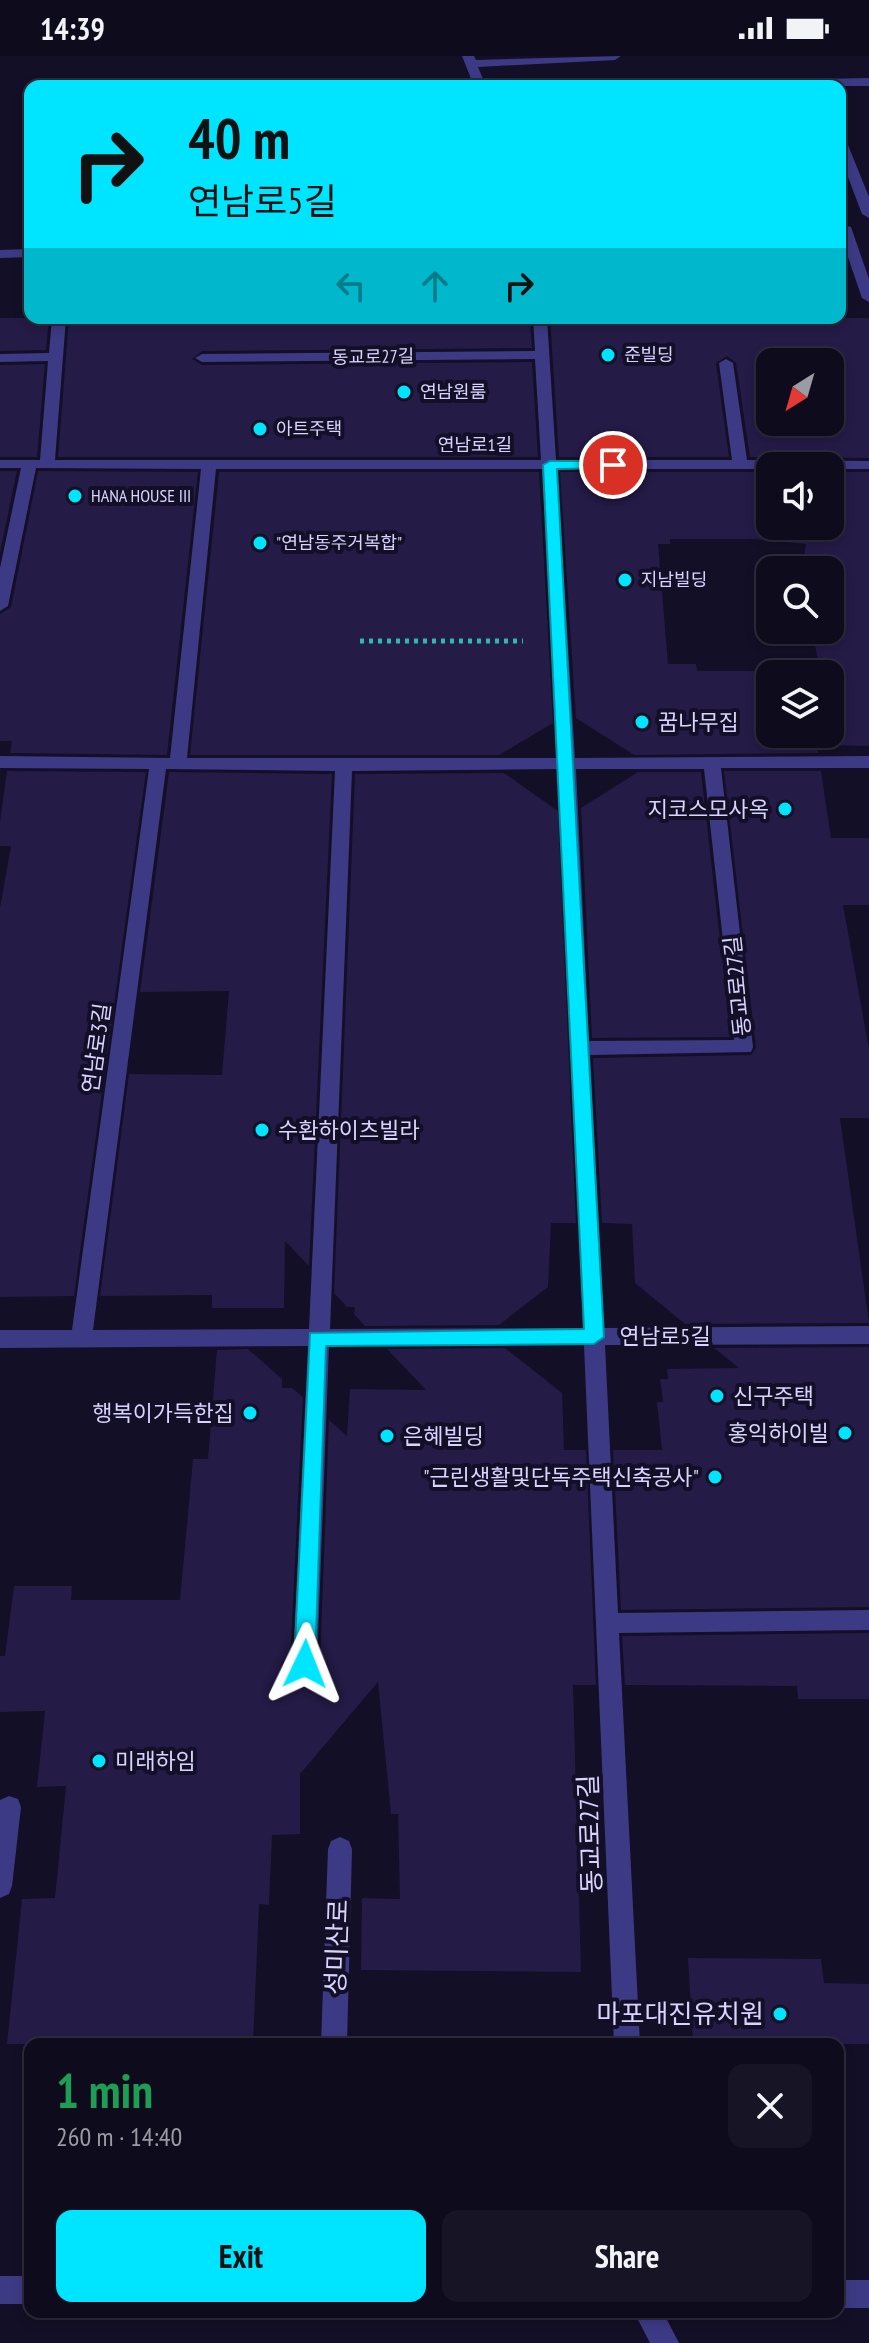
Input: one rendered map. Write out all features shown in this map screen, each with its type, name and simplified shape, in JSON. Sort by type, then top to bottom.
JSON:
[{"type":"street","points":[[478,80],[470,60],[615,56]]},
{"type":"street","points":[[846,82],[869,82]]},
{"type":"street","points":[[846,155],[869,214]]},
{"type":"street","points":[[846,227],[869,226]]},
{"type":"street","points":[[846,238],[869,298]]},
{"type":"street","points":[[0,254],[24,253]]},
{"type":"street","points":[[47,464],[59,324]]},
{"type":"street","name":"동교로27길","points":[[540,324],[567,762],[627,2038]]},
{"type":"street","name":"동교로27길","points":[[202,358],[543,355]]},
{"type":"street","points":[[0,358],[56,357]]},
{"type":"street","points":[[726,363],[740,465]]},
{"type":"street","name":"연남로1길","points":[[0,464],[869,465]]},
{"type":"street","points":[[0,606],[29,464]]},
{"type":"street","points":[[168,763],[209,464]]},
{"type":"street","points":[[0,762],[344,765],[869,762]]},
{"type":"street","name":"동교로27길","points":[[581,1048],[744,1047],[712,762]]},
{"type":"street","name":"연남로3길","points":[[81,1340],[168,763]]},
{"type":"street","points":[[305,1664],[344,765]]},
{"type":"street","name":"연남로5길","points":[[0,1339],[869,1335]]},
{"type":"street","points":[[609,1623],[869,1620]]},
{"type":"street","points":[[0,1886],[9,1807]]},
{"type":"street","name":"성미산로","points":[[334,2038],[340,1849]]},
{"type":"street","points":[[0,2290],[24,2290]]},
{"type":"street","points":[[844,2294],[869,2294]]},
{"type":"street","points":[[651,2318],[665,2343]]},
{"type":"path","points":[[360,641],[560,641]]},
{"type":"building","points":[[0,318],[24,318],[24,324],[48,324],[46,350],[0,351]]},
{"type":"building","points":[[846,318],[869,318],[869,458],[844,458],[844,452],[756,452],[756,457],[750,457],[736,363],[727,356],[716,363],[729,457],[559,457],[550,324],[846,324]]},
{"type":"building","points":[[69,324],[530,324],[532,348],[202,351],[192,359],[202,365],[532,362],[538,457],[58,457]]},
{"type":"building","points":[[45,364],[37,457],[0,457],[0,365]]},
{"type":"building","points":[[0,471],[17,471],[0,553]]},
{"type":"building","points":[[38,471],[198,472],[167,755],[10,753],[12,741],[0,741],[0,614],[11,607]]},
{"type":"building","points":[[219,472],[539,472],[553,723],[499,755],[190,755]]},
{"type":"building","points":[[560,472],[756,472],[756,539],[670,539],[670,544],[658,544],[668,664],[696,664],[697,671],[756,671],[756,748],[817,748],[818,753],[634,755],[576,718]]},
{"type":"building","points":[[844,472],[869,472],[869,746],[844,746],[844,660],[818,660],[815,644],[844,644],[844,556],[804,556],[806,544],[765,540],[844,540]]},
{"type":"building","points":[[7,771],[146,772],[74,1296],[0,1297],[0,908],[11,846],[0,846],[0,821]]},
{"type":"building","points":[[724,771],[821,771],[831,838],[869,838],[869,905],[843,905],[869,1049],[869,1118],[840,1118],[869,1323],[685,1324],[635,1283],[632,1224],[602,1223],[593,1058],[751,1055],[756,1048]]},
{"type":"building","points":[[169,772],[332,774],[309,1266],[285,1241],[284,1308],[212,1308],[212,1295],[100,1296],[129,1074],[222,1075],[229,991],[140,992]]},
{"type":"building","points":[[638,772],[701,772],[731,1037],[592,1038],[581,808]]},
{"type":"building","points":[[504,773],[558,811],[576,1223],[551,1223],[548,1287],[499,1325],[365,1326],[354,1314],[355,1307],[347,1307],[334,1293],[355,774]]},
{"type":"building","points":[[869,1347],[869,1607],[621,1610],[613,1450],[662,1450],[657,1402],[663,1402],[660,1379],[668,1379],[667,1369],[739,1368],[714,1348]]},
{"type":"building","points":[[505,1348],[562,1393],[564,1450],[586,1450],[596,1685],[573,1685],[581,1972],[361,1970],[362,1898],[400,1899],[398,1814],[391,1814],[378,1682],[300,1774],[300,1834],[272,1835],[269,1905],[259,1904],[253,2038],[24,2038],[24,2044],[7,2044],[22,1899],[55,1898],[66,1786],[37,1787],[45,1711],[0,1712],[0,1656],[5,1656],[14,1586],[72,1586],[71,1600],[180,1600],[193,1459],[208,1459],[217,1350],[248,1349],[282,1379],[282,1388],[292,1388],[303,1397],[290,1664],[296,1674],[306,1678],[316,1672],[320,1664],[329,1420],[347,1436],[350,1389],[426,1390],[387,1349]]},
{"type":"building","points":[[869,1633],[869,1699],[798,1699],[797,1686],[625,1685],[622,1636]]},
{"type":"building","name":"마포대진유치원","points":[[688,1958],[821,1959],[824,1983],[869,1984],[869,2044],[844,2044],[844,2038],[693,2038]]},
{"type":"place","name":"준빌딩","points":[[608,355]]},
{"type":"place","name":"연남원룸","points":[[404,392]]},
{"type":"place","name":"아트주택","points":[[260,429]]},
{"type":"place","name":"HANA HOUSE III","points":[[75,496]]},
{"type":"place","name":"\"연남동주거복합\"","points":[[260,543]]},
{"type":"place","name":"지남빌딩","points":[[625,580]]},
{"type":"place","name":"꿈나무집","points":[[642,722]]},
{"type":"place","name":"지코스모사옥","points":[[785,809]]},
{"type":"place","name":"수환하이츠빌라","points":[[262,1130]]},
{"type":"place","name":"신구주택","points":[[717,1396]]},
{"type":"place","name":"행복이가득한집","points":[[250,1413]]},
{"type":"place","name":"홍익하이빌","points":[[845,1433]]},
{"type":"place","name":"은혜빌딩","points":[[387,1436]]},
{"type":"place","name":"\"근린생활및단독주택신축공사\"","points":[[715,1477]]},
{"type":"place","name":"미래하임","points":[[99,1761]]},
{"type":"place","name":"마포대진유치원","points":[[780,2014]]},
{"type":"route","points":[[305,1664],[317,1338],[594,1337],[550,465],[613,465]]}]
